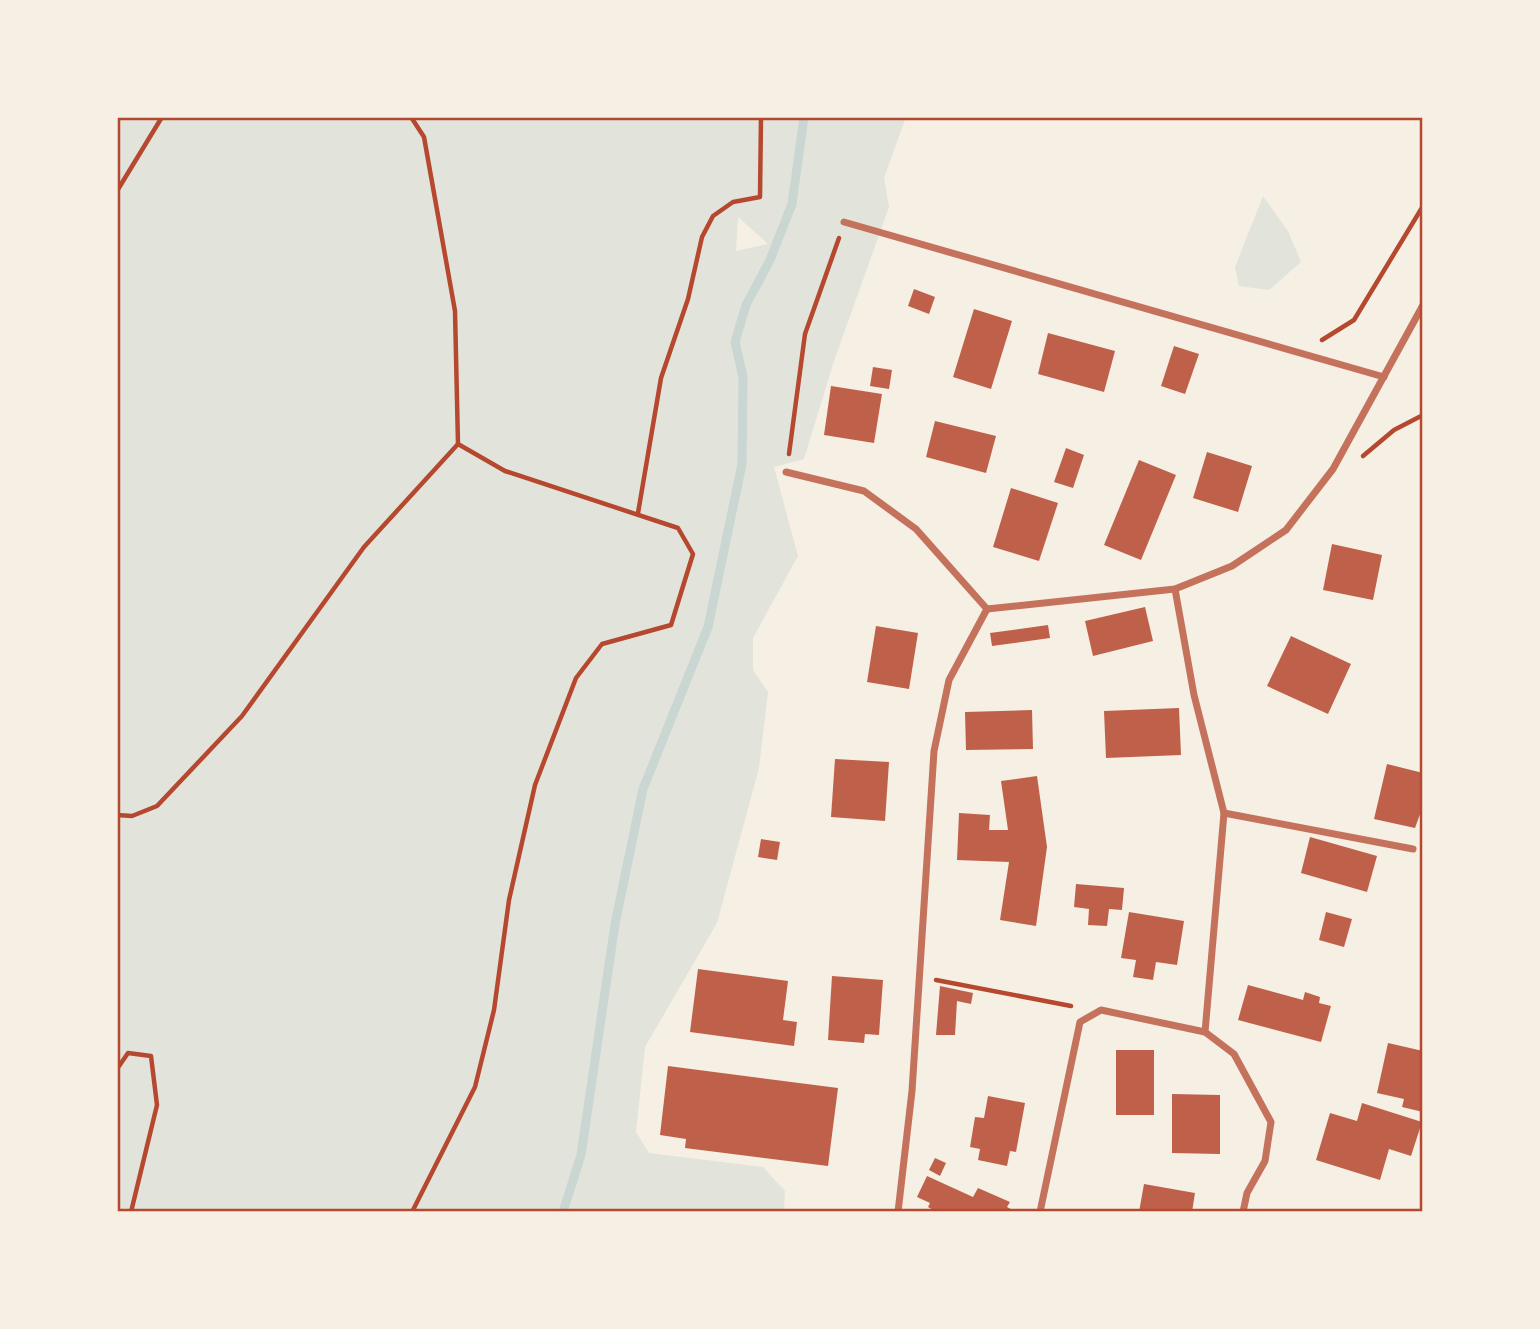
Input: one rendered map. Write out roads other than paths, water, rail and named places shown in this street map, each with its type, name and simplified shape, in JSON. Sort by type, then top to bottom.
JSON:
[{"type":"street","points":[[844,222],[1384,377]]},
{"type":"street","points":[[987,609],[1175,589],[1232,566],[1286,530],[1333,468],[1423,305]]},
{"type":"street","points":[[786,472],[864,491],[916,529],[987,609]]},
{"type":"street","points":[[1175,589],[1194,695],[1224,813],[1205,1032]]},
{"type":"street","points":[[898,1212],[912,1091],[934,751],[949,680],[987,609]]},
{"type":"street","points":[[1224,813],[1413,849]]},
{"type":"street","points":[[1040,1212],[1080,1022],[1101,1010],[1205,1032],[1234,1054],[1271,1122],[1265,1161],[1247,1193],[1243,1212]]},
{"type":"waterway","points":[[563,1212],[581,1155],[615,924],[643,789],[708,627],[742,464],[743,377],[735,342],[746,305],[770,260],[792,204],[804,117]]}]
